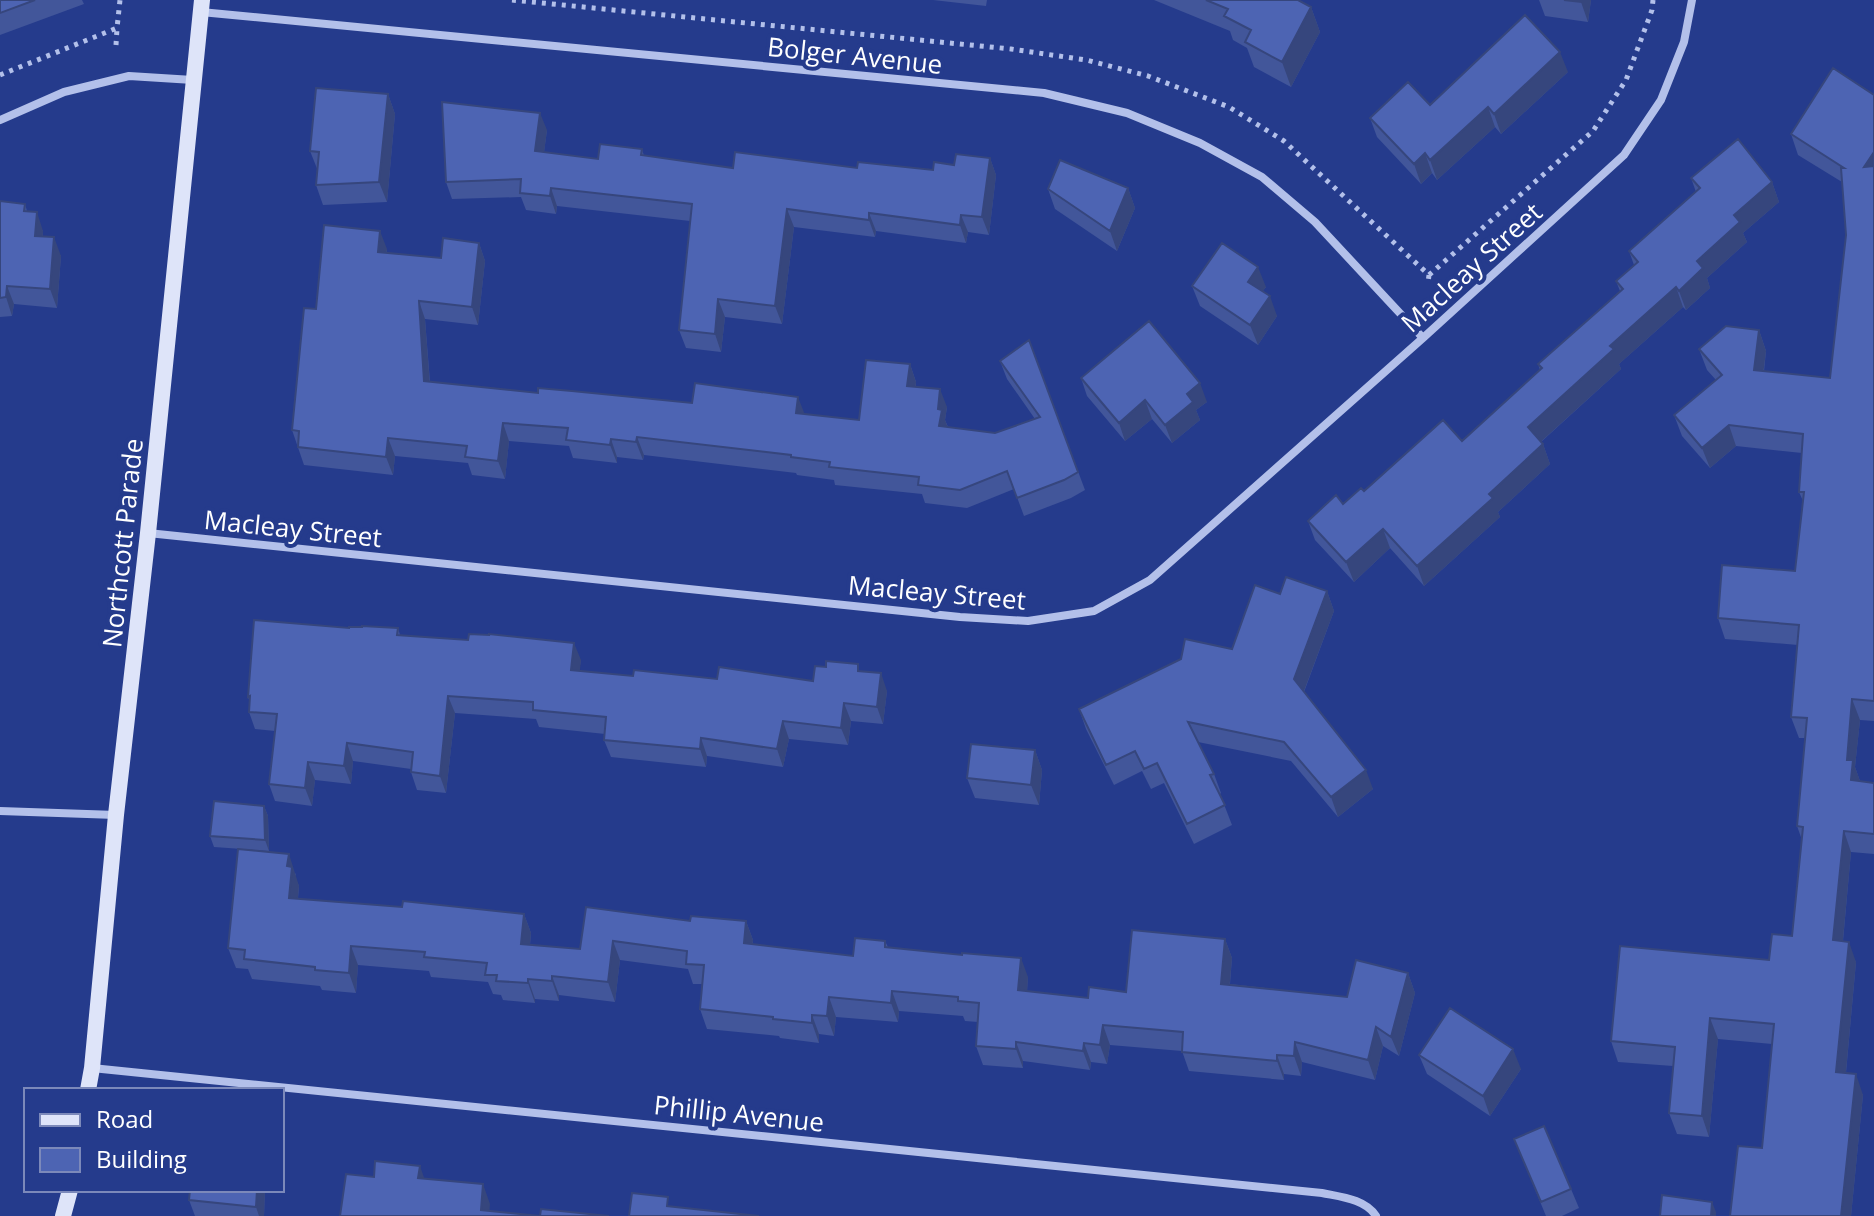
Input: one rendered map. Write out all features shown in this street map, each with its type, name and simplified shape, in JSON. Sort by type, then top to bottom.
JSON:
[{"type":"street","name":"Macleay Street","points":[[148,533],[960,617],[1028,621],[1094,611],[1150,580],[1624,155],[1661,100],[1684,42],[1692,0]]},
{"type":"street","name":"Bolger Avenue","points":[[201,6],[1044,93],[1127,113],[1200,143],[1262,177],[1315,222],[1423,338]]},
{"type":"street","name":"Northcott Parade","points":[[88,1088],[201,6]]},
{"type":"street","points":[[0,120],[64,92],[129,76],[193,80]]},
{"type":"street","points":[[0,811],[116,815]]},
{"type":"street","name":"Phillip Avenue","points":[[92,1068],[1322,1193],[1370,1207],[1376,1216]]},
{"type":"street","points":[[63,1216],[69,1192]]},
{"type":"path","points":[[116,45],[120,0]]},
{"type":"path","points":[[1429,275],[1593,131],[1626,80],[1653,0]]},
{"type":"path","points":[[0,75],[117,28]]},
{"type":"building","points":[[0,0],[35,0],[0,13]]},
{"type":"building","points":[[1206,0],[1298,0],[1311,7],[1282,62],[1245,42],[1251,30],[1224,16],[1228,9]]},
{"type":"building","points":[[1525,15],[1560,52],[1494,114],[1488,107],[1430,160],[1425,153],[1414,164],[1370,118],[1408,82],[1430,105]]},
{"type":"building","points":[[1833,68],[1874,95],[1874,152],[1864,167],[1874,166],[1874,701],[1852,699],[1847,760],[1853,760],[1851,780],[1874,783],[1874,834],[1844,831],[1833,940],[1849,942],[1836,1072],[1856,1074],[1841,1216],[1730,1216],[1738,1146],[1762,1148],[1774,1024],[1710,1018],[1702,1116],[1669,1113],[1675,1047],[1611,1041],[1620,946],[1769,960],[1772,934],[1792,936],[1803,827],[1797,826],[1807,718],[1791,717],[1799,625],[1718,618],[1722,565],[1795,571],[1804,492],[1799,492],[1803,434],[1729,425],[1702,448],[1674,415],[1722,375],[1699,349],[1726,326],[1759,330],[1754,370],[1830,378],[1846,235],[1841,168],[1844,168],[1791,134]]},
{"type":"building","points":[[316,88],[388,94],[379,182],[316,185],[319,152],[310,151]]},
{"type":"building","points":[[442,102],[540,113],[535,151],[598,159],[600,144],[642,149],[641,155],[733,168],[735,152],[857,168],[858,162],[933,170],[934,162],[954,165],[956,154],[990,158],[982,217],[961,215],[960,225],[869,213],[869,220],[787,209],[775,306],[718,299],[715,334],[679,330],[692,204],[551,188],[550,196],[520,193],[521,179],[446,182]]},
{"type":"building","points":[[1738,139],[1772,182],[1734,215],[1740,222],[1697,261],[1703,268],[1679,291],[1676,287],[1610,346],[1614,349],[1528,427],[1543,444],[1489,494],[1493,498],[1417,566],[1383,529],[1346,562],[1308,521],[1336,495],[1343,504],[1361,488],[1364,491],[1443,420],[1462,441],[1542,368],[1538,364],[1623,289],[1616,281],[1638,262],[1629,251],[1700,188],[1691,178]]},
{"type":"building","points":[[1060,160],[1128,188],[1110,231],[1048,189]]},
{"type":"building","points":[[0,201],[25,204],[24,211],[37,212],[35,236],[54,237],[50,289],[7,286],[6,297],[0,298]]},
{"type":"building","points":[[324,225],[380,231],[378,252],[441,258],[443,238],[479,243],[472,307],[419,301],[424,381],[538,393],[538,388],[692,403],[695,383],[798,397],[796,413],[859,420],[866,360],[910,364],[907,386],[940,389],[938,409],[942,410],[939,426],[995,433],[1040,417],[1000,361],[1029,340],[1078,472],[1017,498],[1007,471],[960,490],[918,485],[919,477],[829,467],[830,462],[791,455],[637,437],[636,442],[611,439],[610,445],[566,440],[568,428],[503,423],[498,461],[465,457],[467,446],[388,438],[386,457],[298,447],[299,431],[292,430],[304,308],[316,309]]},
{"type":"building","points":[[1222,243],[1258,267],[1248,282],[1270,296],[1250,325],[1192,286]]},
{"type":"building","points":[[1149,321],[1200,383],[1187,394],[1193,402],[1165,425],[1145,400],[1119,423],[1081,378]]},
{"type":"building","points":[[1286,577],[1327,591],[1294,679],[1366,770],[1331,797],[1284,742],[1188,722],[1214,774],[1210,775],[1225,805],[1187,824],[1157,763],[1144,769],[1135,751],[1106,765],[1079,709],[1181,659],[1185,639],[1232,649],[1255,585],[1280,594]]},
{"type":"building","points":[[254,620],[349,628],[398,628],[397,635],[468,640],[469,634],[489,634],[574,643],[571,670],[633,676],[634,670],[717,679],[719,667],[813,681],[815,666],[826,667],[826,661],[858,664],[858,671],[881,673],[877,707],[844,703],[841,728],[783,721],[777,749],[701,738],[700,749],[604,740],[606,717],[533,710],[533,702],[448,696],[440,776],[411,772],[413,752],[347,743],[344,766],[308,762],[305,788],[269,784],[277,714],[249,712]]},
{"type":"building","points":[[971,744],[1035,750],[1031,785],[967,778]]},
{"type":"building","points":[[214,801],[264,806],[265,840],[210,836]]},
{"type":"building","points":[[238,849],[289,854],[287,866],[292,867],[289,898],[402,907],[403,901],[524,914],[521,944],[580,949],[586,907],[690,921],[691,916],[746,921],[744,943],[853,956],[855,938],[885,941],[885,947],[1021,958],[1018,990],[1088,998],[1089,987],[1126,992],[1132,930],[1225,939],[1221,984],[1347,997],[1356,960],[1408,973],[1391,1037],[1376,1027],[1368,1060],[1295,1042],[1294,1056],[1277,1055],[1277,1061],[1182,1052],[1183,1032],[1103,1025],[1100,1045],[1084,1043],[1083,1051],[1016,1042],[1016,1049],[976,1046],[979,1003],[958,1001],[958,997],[892,991],[891,1003],[829,997],[827,1016],[812,1015],[812,1023],[700,1009],[704,965],[686,964],[687,951],[613,941],[608,982],[552,976],[552,981],[496,981],[497,975],[485,975],[487,963],[424,957],[425,952],[351,946],[349,973],[244,959],[245,950],[228,948]]},
{"type":"building","points":[[1450,1008],[1513,1049],[1483,1096],[1419,1055]]},
{"type":"building","points":[[1544,1126],[1571,1189],[1541,1202],[1514,1139]]},
{"type":"building","points":[[375,1161],[420,1166],[418,1178],[483,1184],[481,1210],[540,1216],[340,1216],[346,1174],[374,1177]]},
{"type":"building","points":[[190,1192],[257,1192],[256,1207],[189,1200]]},
{"type":"building","points":[[632,1193],[668,1197],[667,1206],[759,1216],[629,1216]]},
{"type":"building","points":[[1662,1195],[1712,1202],[1711,1216],[1660,1216]]},
{"type":"building","points":[[541,1209],[609,1216],[540,1216]]}]
